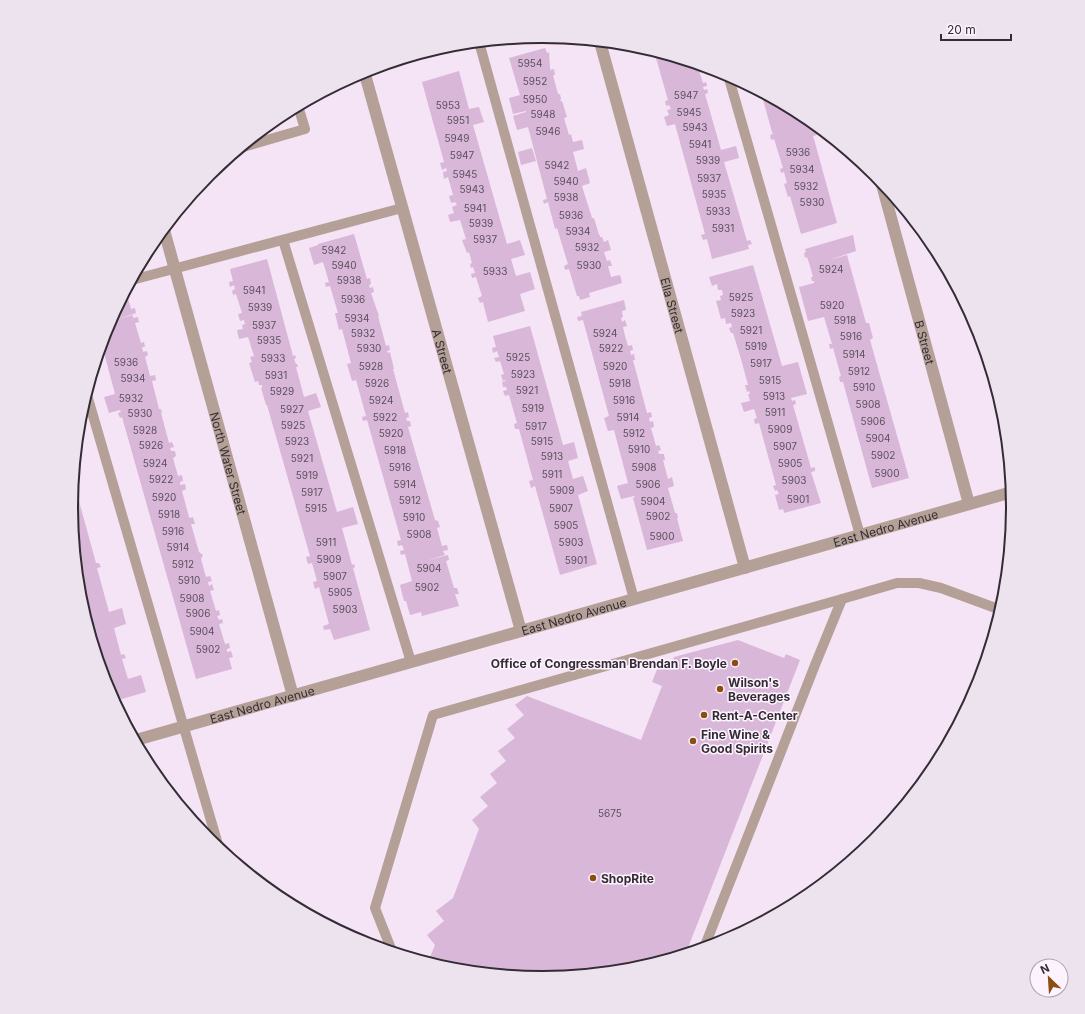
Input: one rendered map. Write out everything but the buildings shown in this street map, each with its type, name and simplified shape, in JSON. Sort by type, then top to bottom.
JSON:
[{"type":"street","name":"Ella Street","points":[[601,47],[745,568]]},
{"type":"street","name":"A Street","points":[[366,78],[521,631]]},
{"type":"street","name":"B Street","points":[[885,194],[969,504]]},
{"type":"street","name":"North Water Street","points":[[166,237],[293,696]]},
{"type":"street","name":"East Nedro Avenue","points":[[141,739],[1006,494]]},
{"type":"lane","points":[[480,47],[634,599]]},
{"type":"lane","points":[[730,83],[860,535]]},
{"type":"lane","points":[[254,144],[305,129],[300,112]]},
{"type":"lane","points":[[139,278],[402,208]]},
{"type":"lane","points":[[283,240],[412,662]]},
{"type":"lane","points":[[90,405],[216,837]]},
{"type":"lane","points":[[390,945],[376,908],[433,715],[897,583],[919,583],[941,588],[996,608]]},
{"type":"lane","points":[[707,941],[842,599]]},
{"type":"place","name":"Office of Congressman Brendan F. Boyle","points":[[735,663]]},
{"type":"place","name":"Wilson's Beverages","points":[[720,689]]},
{"type":"place","name":"Rent-A-Center","points":[[704,715]]},
{"type":"place","name":"Fine Wine & Good Spirits","points":[[693,741]]},
{"type":"place","name":"ShopRite","points":[[593,878]]}]
